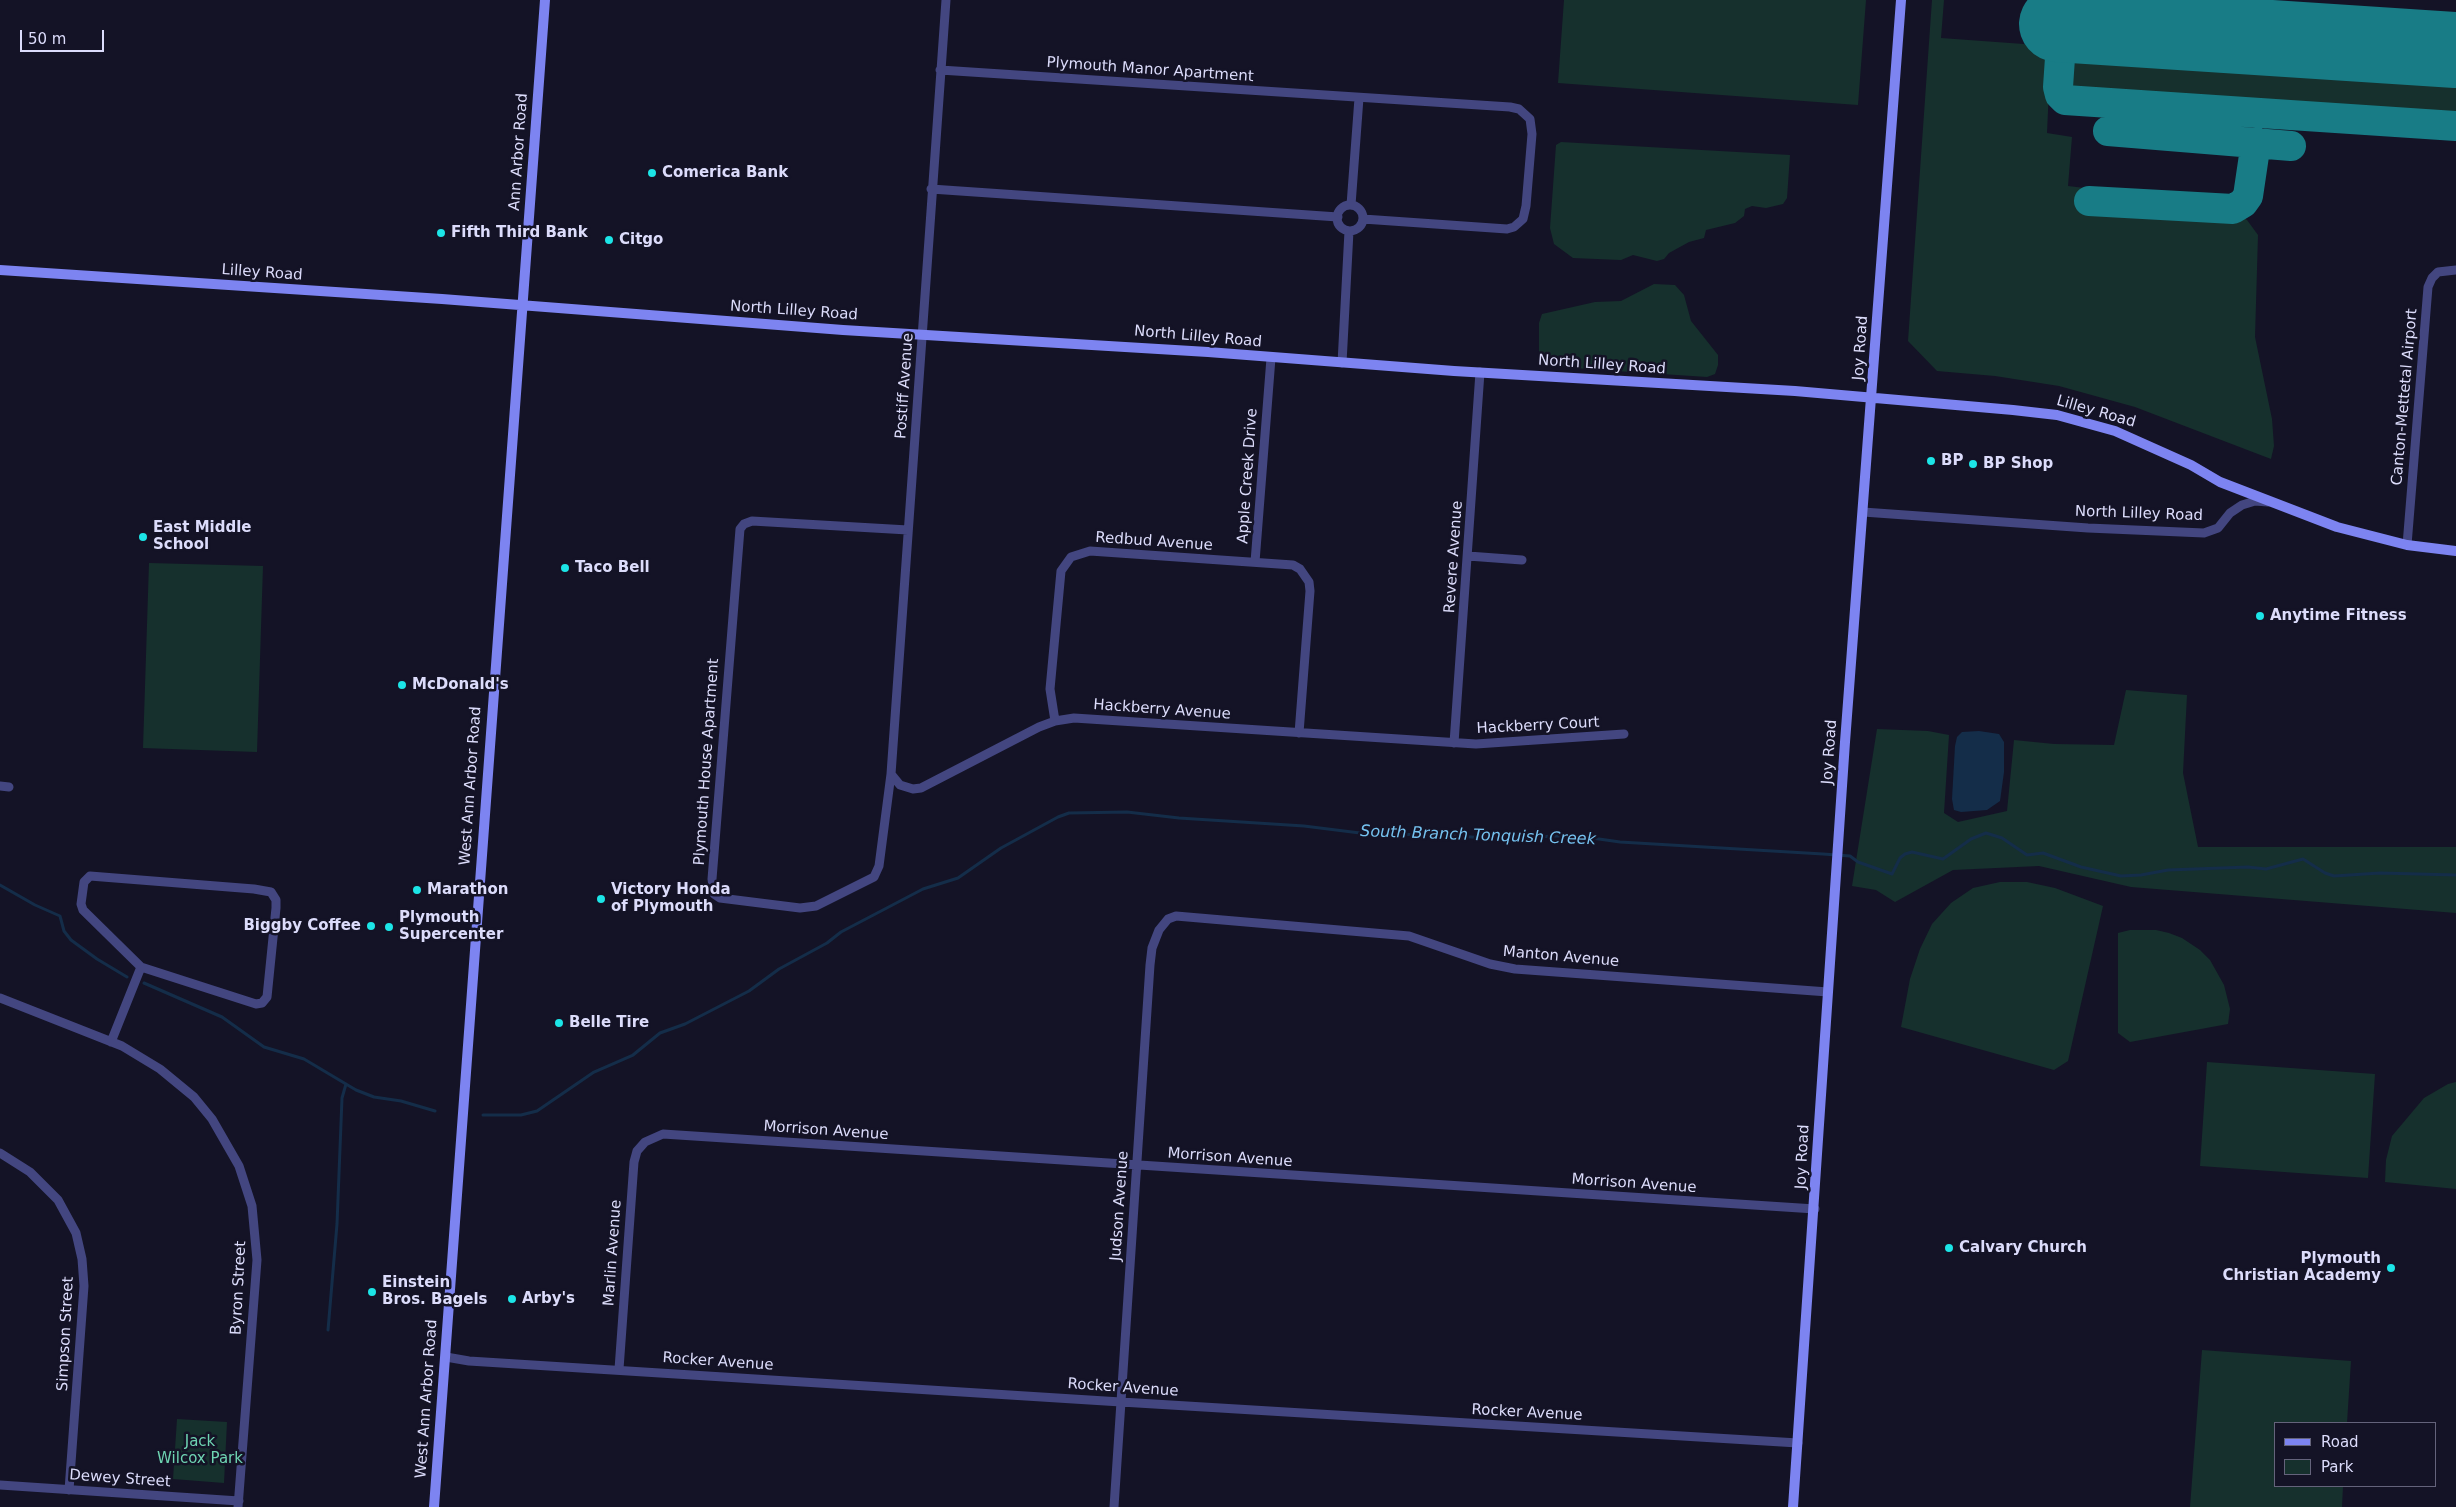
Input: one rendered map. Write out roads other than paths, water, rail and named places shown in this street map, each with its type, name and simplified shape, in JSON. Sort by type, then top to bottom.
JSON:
[{"type":"street","name":"Ann Arbor Road","points":[[522,306],[545,0]]},
{"type":"street","name":"Postiff Avenue","points":[[891,774],[931,189],[946,0]]},
{"type":"street","name":"Joy Road","points":[[1793,1507],[1815,1209],[1828,992],[1901,0]]},
{"type":"street","name":"Plymouth Manor Apartment","points":[[940,70],[1510,107],[1527,114],[1532,134],[1526,206],[1523,218],[1514,228],[1363,219]]},
{"type":"street","points":[[1351,205],[1359,98]]},
{"type":"street","points":[[931,189],[1338,217]]},
{"type":"street","points":[[1351,205],[1358,208],[1363,219],[1357,229],[1349,231],[1342,228],[1338,217],[1340,210],[1351,205]]},
{"type":"street","points":[[1342,363],[1349,231]]},
{"type":"street","name":"Lilley Road","points":[[0,270],[522,306]]},
{"type":"street","name":"Canton-Mettetal Airport","points":[[2407,545],[2428,287],[2432,278],[2438,272],[2456,270]]},
{"type":"street","name":"North Lilley Road","points":[[522,306],[1342,363],[1873,397]]},
{"type":"street","name":"West Ann Arbor Road","points":[[434,1507],[446,1357],[447,1319],[454,1259],[463,1097],[522,306]]},
{"type":"street","name":"Apple Creek Drive","points":[[1270,358],[1255,562],[1293,565],[1300,569],[1309,582],[1310,591],[1299,733]]},
{"type":"street","name":"Revere Avenue","points":[[1454,743],[1480,372]]},
{"type":"street","name":"Lilley Road","points":[[1873,397],[2013,410],[2079,420],[2144,442],[2191,464],[2220,482],[2268,502]]},
{"type":"street","name":"North Lilley Road","points":[[1863,512],[2088,528],[2204,533],[2218,528],[2230,513],[2242,505],[2255,501],[2268,502],[2337,527],[2407,545],[2456,551]]},
{"type":"street","name":"Plymouth House Apartment","points":[[891,774],[879,866],[874,877],[809,908],[727,900],[714,894],[712,879],[740,529],[744,524],[752,521],[764,521],[908,530]]},
{"type":"street","name":"Redbud Avenue","points":[[1054,721],[1050,689],[1057,594],[1060,571],[1071,557],[1090,551],[1255,562]]},
{"type":"street","points":[[1468,556],[1522,560]]},
{"type":"street","name":"Hackberry Avenue","points":[[891,774],[900,786],[913,789],[921,788],[1054,721],[1074,718],[1454,743]]},
{"type":"street","name":"Hackberry Court","points":[[1454,743],[1495,744],[1624,734]]},
{"type":"street","points":[[90,876],[254,888],[265,890],[274,896],[276,908],[267,997],[262,1003],[247,1002],[141,966],[83,910],[81,904],[84,882],[90,876]]},
{"type":"street","name":"Manton Avenue","points":[[1176,916],[1409,936],[1490,964],[1515,969],[1828,992]]},
{"type":"street","name":"Judson Avenue","points":[[1114,1507],[1152,948],[1159,930],[1168,920],[1176,916]]},
{"type":"street","points":[[111,1042],[141,966]]},
{"type":"street","name":"Byron Street","points":[[0,998],[122,1046],[160,1069],[194,1097],[227,1142],[248,1191],[255,1228],[256,1260],[238,1504]]},
{"type":"street","name":"Morrison Avenue","points":[[645,1142],[658,1135],[671,1134],[1136,1166],[1815,1209]]},
{"type":"street","name":"Marlin Avenue","points":[[619,1369],[634,1162],[637,1151],[645,1142]]},
{"type":"street","name":"Simpson Street","points":[[0,1153],[30,1172],[58,1200],[76,1233],[82,1259],[84,1286],[70,1490]]},
{"type":"street","name":"Rocker Avenue","points":[[446,1357],[470,1361],[1798,1443]]},
{"type":"street","name":"Dewey Street","points":[[0,1485],[238,1504]]},
{"type":"water","points":[[1979,731],[1999,734],[2004,742],[2004,772],[2000,801],[1987,810],[1961,812],[1954,810],[1952,799],[1957,737],[1962,732]]},
{"type":"waterway","name":"South Branch Tonquish Creek","points":[[483,1115],[521,1115],[537,1111],[594,1072],[633,1055],[660,1033],[685,1024],[749,991],[779,969],[827,943],[841,932],[923,889],[958,878],[1001,848],[1069,813],[1127,812],[1179,818],[1304,826],[1360,833],[1460,836],[1506,840],[1578,836],[1620,842],[1850,856],[1858,862],[1892,874],[1900,858],[1905,854],[1912,852],[1943,859],[1971,839],[1986,833],[2002,838],[2027,855],[2043,853],[2081,867],[2121,876],[2141,875],[2168,870],[2248,867],[2266,869],[2303,859],[2325,873],[2334,876],[2380,873],[2456,875]]},
{"type":"waterway","points":[[0,885],[35,905],[60,916],[64,931],[71,940],[97,959],[127,977]]},
{"type":"waterway","points":[[144,983],[222,1017],[264,1047],[304,1059],[356,1090],[374,1097],[401,1101],[435,1111]]},
{"type":"waterway","name":"South Branch Tonquish Creek","points":[[328,1330],[337,1224],[342,1098],[346,1084]]},
{"type":"place","name":"Comerica Bank","points":[[652,173]]},
{"type":"place","name":"Fifth Third Bank","points":[[441,233]]},
{"type":"place","name":"Citgo","points":[[609,240]]},
{"type":"place","name":"BP","points":[[1931,461]]},
{"type":"place","name":"BP Shop","points":[[1973,464]]},
{"type":"place","name":"East Middle School","points":[[143,537]]},
{"type":"place","name":"Taco Bell","points":[[565,568]]},
{"type":"place","name":"Anytime Fitness","points":[[2260,616]]},
{"type":"place","name":"McDonald's","points":[[402,685]]},
{"type":"place","name":"Marathon","points":[[417,890]]},
{"type":"place","name":"Victory Honda of Plymouth","points":[[601,899]]},
{"type":"place","name":"Biggby Coffee","points":[[371,926]]},
{"type":"place","name":"Plymouth Supercenter","points":[[389,927]]},
{"type":"place","name":"Belle Tire","points":[[559,1023]]},
{"type":"place","name":"Calvary Church","points":[[1949,1248]]},
{"type":"place","name":"Plymouth Christian Academy","points":[[2391,1268]]},
{"type":"place","name":"Einstein Bros. Bagels","points":[[372,1292]]},
{"type":"place","name":"Arby's","points":[[512,1299]]},
{"type":"park label","name":"Jack Wilcox Park","points":[[200,1450]]}]
